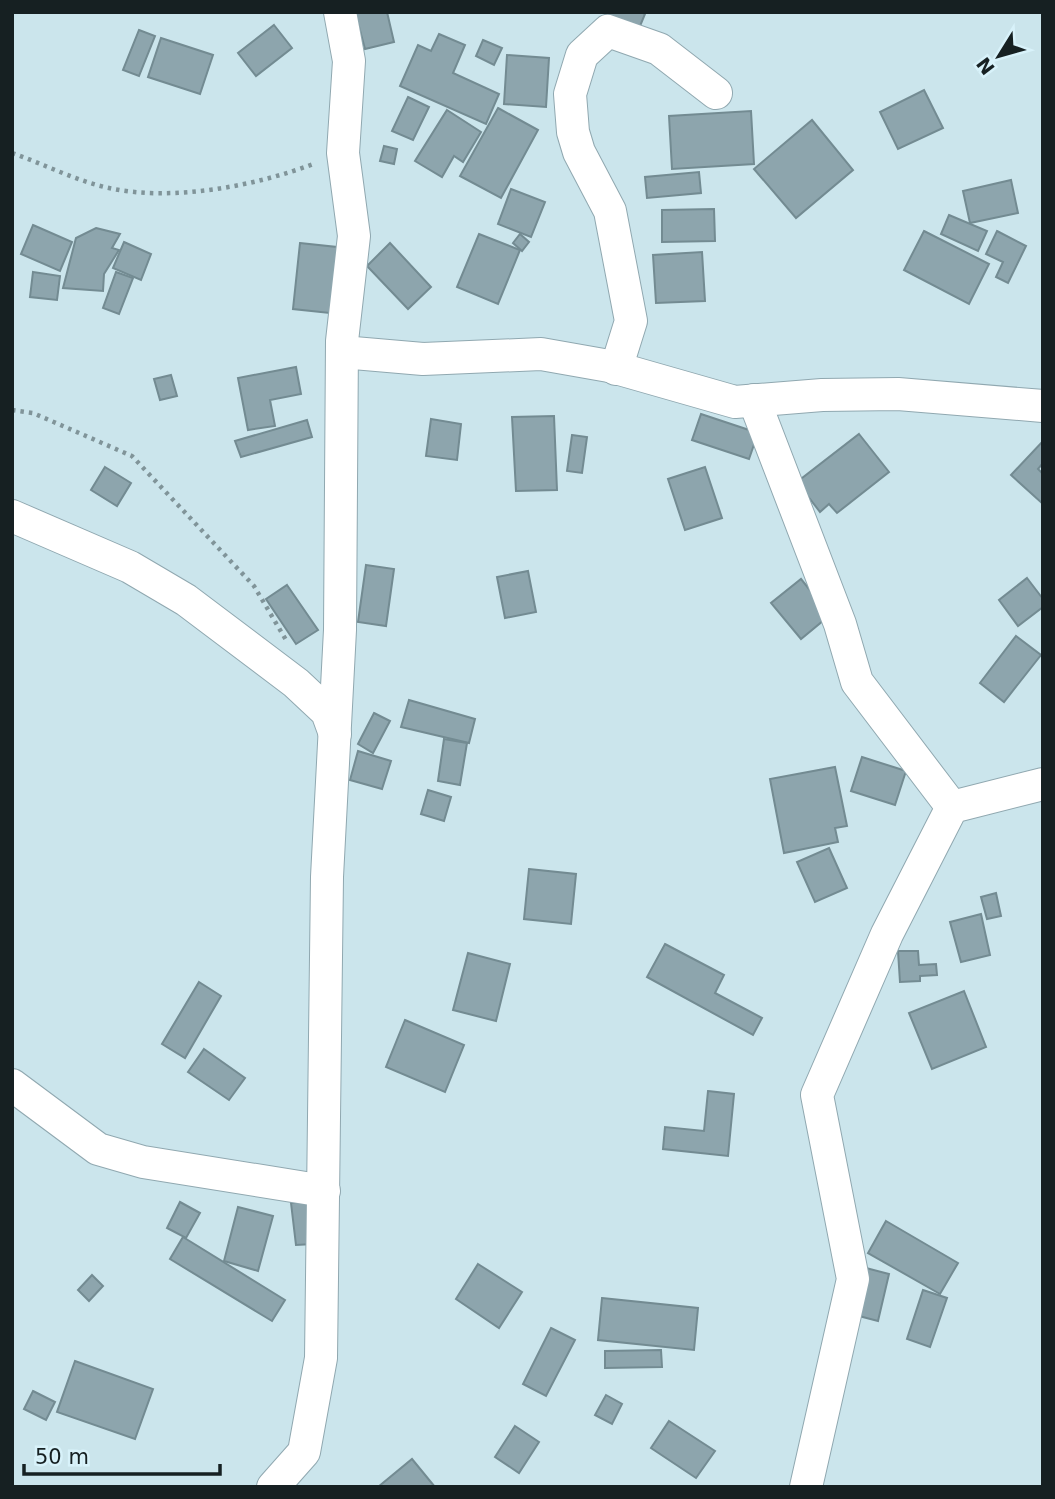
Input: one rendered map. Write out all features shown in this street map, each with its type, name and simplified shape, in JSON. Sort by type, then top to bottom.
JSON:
[{"type":"street","points":[[273,1487],[304,1452],[321,1358],[327,891],[340,630],[342,352],[354,236],[343,153],[349,61],[340,12]]},
{"type":"street","points":[[616,369],[631,321],[610,211],[579,152],[573,132],[570,94],[582,55],[608,31],[659,48],[716,93]]},
{"type":"street","points":[[342,352],[423,359],[541,354],[616,369],[735,402],[898,394],[1043,406]]},
{"type":"street","points":[[754,400],[840,624],[857,682],[952,807]]},
{"type":"street","points":[[12,516],[131,567],[187,600],[296,683],[327,712],[335,734]]},
{"type":"street","points":[[806,1487],[853,1279],[817,1095],[887,934],[952,807],[1017,788],[1043,784]]},
{"type":"street","points":[[12,1085],[98,1149],[143,1162],[324,1191]]},
{"type":"path","points":[[12,153],[109,188],[170,194],[281,176],[343,153]]},
{"type":"path","points":[[12,410],[33,413],[132,456],[254,586],[286,638],[296,683]]},
{"type":"building","points":[[355,12],[387,12],[394,42],[365,49]]},
{"type":"building","points":[[611,12],[645,14],[638,31],[608,20]]},
{"type":"building","points":[[274,25],[292,48],[256,76],[238,53]]},
{"type":"building","points":[[139,30],[155,36],[139,76],[123,70]]},
{"type":"building","points":[[439,34],[465,45],[453,73],[499,94],[486,124],[400,86],[418,45],[431,51]]},
{"type":"building","points":[[161,38],[213,55],[200,94],[148,77]]},
{"type":"building","points":[[483,40],[502,48],[494,65],[476,56]]},
{"type":"building","points":[[507,55],[549,58],[546,107],[504,104]]},
{"type":"building","points":[[924,90],[943,128],[898,149],[880,112]]},
{"type":"building","points":[[408,97],[429,107],[413,140],[392,131]]},
{"type":"building","points":[[498,108],[538,130],[501,198],[460,176]]},
{"type":"building","points":[[447,110],[481,132],[463,162],[454,156],[442,177],[415,161]]},
{"type":"building","points":[[751,111],[754,164],[672,169],[669,116]]},
{"type":"building","points":[[812,120],[853,170],[796,218],[754,169]]},
{"type":"building","points":[[384,146],[397,149],[394,164],[380,161]]},
{"type":"building","points":[[699,172],[701,193],[647,198],[645,177]]},
{"type":"building","points":[[1011,180],[1018,213],[970,223],[963,191]]},
{"type":"building","points":[[511,189],[545,202],[531,237],[498,224]]},
{"type":"building","points":[[714,209],[715,241],[662,242],[662,210]]},
{"type":"building","points":[[949,215],[987,231],[978,251],[941,234]]},
{"type":"building","points":[[33,225],[72,242],[60,271],[21,254]]},
{"type":"building","points":[[96,228],[120,234],[112,248],[119,250],[104,274],[103,291],[63,288],[76,238]]},
{"type":"building","points":[[924,231],[989,264],[969,304],[904,270]]},
{"type":"building","points":[[997,231],[1026,246],[1008,283],[996,277],[1003,262],[986,254]]},
{"type":"building","points":[[479,234],[520,250],[498,304],[457,287]]},
{"type":"building","points":[[520,234],[529,242],[522,251],[513,243]]},
{"type":"building","points":[[124,242],[151,254],[141,280],[113,268]]},
{"type":"building","points":[[300,243],[346,248],[339,314],[293,309]]},
{"type":"building","points":[[390,243],[431,287],[408,309],[367,266]]},
{"type":"building","points":[[702,252],[705,301],[656,303],[653,255]]},
{"type":"building","points":[[33,272],[60,276],[57,300],[30,297]]},
{"type":"building","points":[[116,272],[133,278],[119,314],[103,308]]},
{"type":"building","points":[[296,367],[301,394],[270,400],[275,426],[248,430],[238,378]]},
{"type":"building","points":[[171,375],[177,396],[160,400],[154,379]]},
{"type":"building","points":[[701,414],[758,433],[749,459],[692,440]]},
{"type":"building","points":[[554,416],[557,490],[516,491],[512,417]]},
{"type":"building","points":[[431,419],[461,424],[457,460],[426,456]]},
{"type":"building","points":[[307,420],[312,437],[241,457],[235,441]]},
{"type":"building","points":[[859,434],[889,472],[837,513],[829,504],[820,512],[797,482]]},
{"type":"building","points":[[572,435],[587,437],[582,473],[567,471]]},
{"type":"building","points":[[1043,441],[1043,463],[1038,469],[1043,474],[1043,504],[1011,475]]},
{"type":"building","points":[[105,467],[131,483],[117,506],[91,490]]},
{"type":"building","points":[[705,467],[722,518],[685,530],[668,479]]},
{"type":"building","points":[[366,565],[394,569],[386,626],[358,622]]},
{"type":"building","points":[[528,571],[536,612],[505,618],[497,577]]},
{"type":"building","points":[[1027,578],[1043,599],[1043,607],[1018,626],[999,600]]},
{"type":"building","points":[[801,579],[830,615],[801,639],[771,603]]},
{"type":"building","points":[[287,585],[318,630],[296,644],[266,599]]},
{"type":"building","points":[[1016,636],[1041,655],[1004,702],[980,683]]},
{"type":"building","points":[[409,700],[475,719],[469,743],[401,727]]},
{"type":"building","points":[[374,713],[390,721],[373,753],[358,744]]},
{"type":"building","points":[[444,739],[467,743],[460,785],[438,781]]},
{"type":"building","points":[[358,751],[391,761],[382,789],[350,780]]},
{"type":"building","points":[[862,757],[906,771],[895,805],[851,791]]},
{"type":"building","points":[[835,767],[847,826],[835,828],[838,842],[784,853],[770,779]]},
{"type":"building","points":[[428,790],[451,797],[444,821],[421,814]]},
{"type":"building","points":[[829,848],[847,888],[815,902],[797,862]]},
{"type":"building","points":[[529,869],[576,874],[571,924],[524,919]]},
{"type":"building","points":[[996,893],[1001,916],[987,919],[981,897]]},
{"type":"building","points":[[981,914],[990,955],[961,962],[950,922]]},
{"type":"building","points":[[665,944],[724,975],[715,993],[762,1018],[753,1035],[647,977]]},
{"type":"building","points":[[898,951],[918,951],[919,965],[936,964],[937,975],[920,976],[920,981],[900,982]]},
{"type":"building","points":[[468,953],[510,964],[496,1021],[453,1010]]},
{"type":"building","points":[[199,982],[221,996],[185,1058],[162,1044]]},
{"type":"building","points":[[964,991],[986,1047],[932,1069],[909,1013]]},
{"type":"building","points":[[405,1020],[464,1045],[445,1092],[386,1067]]},
{"type":"building","points":[[204,1049],[245,1078],[229,1100],[188,1072]]},
{"type":"building","points":[[708,1091],[734,1094],[728,1156],[663,1149],[665,1127],[704,1131]]},
{"type":"building","points":[[308,1201],[313,1244],[296,1245],[291,1203]]},
{"type":"building","points":[[180,1202],[200,1213],[186,1238],[167,1228]]},
{"type":"building","points":[[238,1207],[273,1216],[258,1271],[224,1261]]},
{"type":"building","points":[[886,1221],[958,1263],[940,1294],[868,1253]]},
{"type":"building","points":[[183,1237],[285,1300],[272,1321],[170,1259]]},
{"type":"building","points":[[478,1264],[522,1292],[499,1328],[456,1299]]},
{"type":"building","points":[[866,1268],[889,1274],[878,1321],[855,1315]]},
{"type":"building","points":[[92,1275],[103,1286],[89,1301],[78,1290]]},
{"type":"building","points":[[923,1290],[947,1298],[930,1347],[907,1339]]},
{"type":"building","points":[[602,1298],[698,1308],[694,1350],[598,1340]]},
{"type":"building","points":[[551,1328],[575,1340],[546,1396],[523,1384]]},
{"type":"building","points":[[661,1350],[662,1367],[605,1368],[605,1351]]},
{"type":"building","points":[[75,1361],[153,1389],[135,1439],[57,1412]]},
{"type":"building","points":[[33,1391],[55,1402],[46,1420],[24,1409]]},
{"type":"building","points":[[606,1395],[622,1404],[612,1424],[595,1415]]},
{"type":"building","points":[[669,1421],[715,1451],[696,1478],[651,1448]]},
{"type":"building","points":[[515,1426],[539,1442],[519,1473],[495,1457]]},
{"type":"building","points":[[412,1459],[435,1487],[378,1487]]}]
